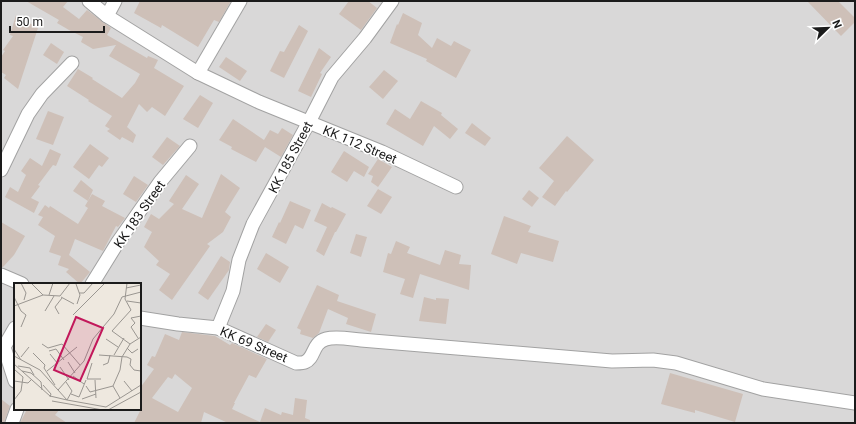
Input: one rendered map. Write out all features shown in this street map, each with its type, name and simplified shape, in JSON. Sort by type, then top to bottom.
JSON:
[{"type":"street","name":"KK 112 Street","points":[[89,1],[107,16],[198,73],[259,102],[382,152],[456,187]]},
{"type":"street","points":[[107,16],[115,1]]},
{"type":"street","points":[[198,73],[240,1]]},
{"type":"street","name":"KK 185 Street","points":[[218,328],[234,291],[239,260],[253,224],[332,77],[366,38],[392,1]]},
{"type":"street","points":[[1,170],[28,114],[42,94],[72,63]]},
{"type":"street","name":"KK 183 Street","points":[[93,283],[118,242],[160,182],[190,146]]},
{"type":"street","points":[[1,275],[20,283]]},
{"type":"street","name":"KK 69 Street","points":[[141,318],[218,328],[296,362],[304,362],[310,358],[316,345],[325,340],[335,338],[612,361],[653,360],[676,363],[763,390],[855,402]]},
{"type":"street","points":[[14,330],[3,348],[14,378]]},
{"type":"street","points":[[12,423],[17,410]]},
{"type":"shaded area","points":[[1,1],[855,1],[855,423],[1,423]]},
{"type":"building","points":[[26,1],[68,1],[63,7],[79,19],[87,10],[111,28],[107,35],[147,58],[148,56],[158,60],[154,68],[184,86],[165,116],[152,107],[147,112],[139,104],[127,127],[136,135],[133,143],[122,137],[120,140],[107,131],[110,129],[105,126],[112,116],[67,86],[78,69],[122,98],[135,83],[140,74],[109,56],[116,45],[93,49],[81,42],[83,37],[57,23],[59,20]]},
{"type":"building","points":[[140,1],[231,1],[219,22],[214,20],[198,47],[162,25],[161,28],[134,13]]},
{"type":"building","points":[[349,1],[368,1],[377,8],[361,30],[339,14]]},
{"type":"building","points":[[807,1],[838,1],[855,18],[855,22],[841,36]]},
{"type":"building","points":[[403,13],[422,23],[418,35],[432,48],[437,38],[451,46],[454,41],[471,50],[456,78],[426,61],[427,59],[390,43]]},
{"type":"building","points":[[16,15],[38,28],[18,89],[4,78],[6,75],[1,72],[1,57],[5,51],[3,50],[13,36],[10,35]]},
{"type":"building","points":[[299,25],[308,31],[284,78],[270,71],[280,51],[284,52]]},
{"type":"building","points":[[51,43],[64,52],[57,64],[43,55]]},
{"type":"building","points":[[319,48],[331,57],[320,73],[322,74],[311,97],[298,91]]},
{"type":"building","points":[[226,57],[247,71],[240,81],[219,67]]},
{"type":"building","points":[[384,70],[398,81],[383,99],[369,87]]},
{"type":"building","points":[[200,95],[213,103],[198,128],[183,119]]},
{"type":"building","points":[[421,101],[442,113],[441,115],[458,129],[450,139],[434,126],[423,146],[386,124],[395,109],[410,119]]},
{"type":"building","points":[[48,111],[64,117],[53,145],[36,139]]},
{"type":"building","points":[[233,119],[264,140],[270,130],[278,134],[282,128],[293,135],[281,157],[265,147],[256,162],[231,149],[232,147],[219,140]]},
{"type":"building","points":[[472,123],[491,138],[485,146],[465,133]]},
{"type":"building","points":[[567,136],[594,160],[567,192],[566,191],[555,206],[542,197],[554,181],[539,168]]},
{"type":"building","points":[[167,137],[180,146],[163,165],[152,157]]},
{"type":"building","points":[[90,144],[109,158],[102,167],[99,165],[89,179],[73,167]]},
{"type":"building","points":[[50,149],[61,154],[56,166],[53,165],[38,185],[40,186],[31,198],[39,202],[34,213],[5,197],[10,187],[18,192],[26,175],[21,171],[30,158],[42,166]]},
{"type":"building","points":[[344,151],[369,167],[364,177],[354,171],[347,182],[331,172]]},
{"type":"building","points":[[378,159],[392,167],[378,187],[371,182],[373,176],[368,174]]},
{"type":"building","points":[[221,174],[240,188],[225,212],[231,217],[223,232],[207,244],[210,246],[172,300],[159,290],[170,274],[156,265],[159,261],[144,247],[152,232],[144,227],[151,214],[159,219],[174,204],[169,201],[186,175],[199,184],[182,209],[202,218]]},
{"type":"building","points":[[134,176],[148,185],[136,202],[123,194]]},
{"type":"building","points":[[81,180],[93,190],[88,201],[73,191]]},
{"type":"building","points":[[378,189],[392,197],[381,214],[367,206]]},
{"type":"building","points":[[529,190],[539,198],[532,207],[522,199]]},
{"type":"building","points":[[92,194],[105,201],[102,206],[125,218],[118,227],[116,226],[103,251],[75,239],[69,255],[90,272],[81,283],[79,283],[66,272],[69,269],[58,265],[61,256],[49,252],[55,236],[38,225],[43,217],[38,215],[45,205],[49,208],[50,206],[78,224],[88,208],[85,206]]},
{"type":"building","points":[[290,201],[311,210],[303,229],[295,225],[286,244],[272,237]]},
{"type":"building","points":[[322,203],[346,214],[335,232],[324,256],[316,251],[327,227],[314,221]]},
{"type":"building","points":[[504,216],[531,226],[528,232],[559,241],[553,262],[521,253],[517,264],[491,254]]},
{"type":"building","points":[[1,222],[25,236],[14,255],[3,267],[1,267]]},
{"type":"building","points":[[356,234],[367,237],[361,257],[350,253]]},
{"type":"building","points":[[396,241],[410,247],[407,253],[440,265],[445,250],[461,255],[459,264],[471,265],[469,290],[420,274],[413,298],[400,294],[405,279],[383,272],[388,253],[391,254]]},
{"type":"building","points":[[266,253],[289,267],[280,283],[257,269]]},
{"type":"building","points":[[221,256],[230,262],[229,270],[208,300],[198,293]]},
{"type":"building","points":[[317,285],[339,295],[337,301],[376,314],[371,332],[346,324],[348,318],[328,309],[319,333],[313,338],[300,334],[301,330],[297,328]]},
{"type":"building","points":[[424,297],[436,300],[436,298],[449,299],[446,324],[419,321]]},
{"type":"building","points":[[266,324],[276,330],[268,342],[257,337]]},
{"type":"building","points":[[182,332],[215,336],[230,345],[232,343],[267,359],[256,378],[249,375],[232,409],[260,422],[265,408],[281,415],[282,412],[293,415],[295,398],[307,400],[305,418],[310,420],[310,423],[228,423],[204,412],[201,423],[134,423],[141,410],[141,387],[154,369],[147,365],[152,356],[155,357],[165,334],[179,340]],"holes":[[[175,374],[192,388],[178,412],[152,398],[168,377],[172,379]]]},
{"type":"building","points":[[670,373],[743,394],[735,422],[695,410],[695,413],[661,404]]},
{"type":"building","points":[[1,399],[10,406],[4,423],[1,423]]},
{"type":"building","points":[[26,410],[59,410],[55,415],[67,423],[20,423]]}]
